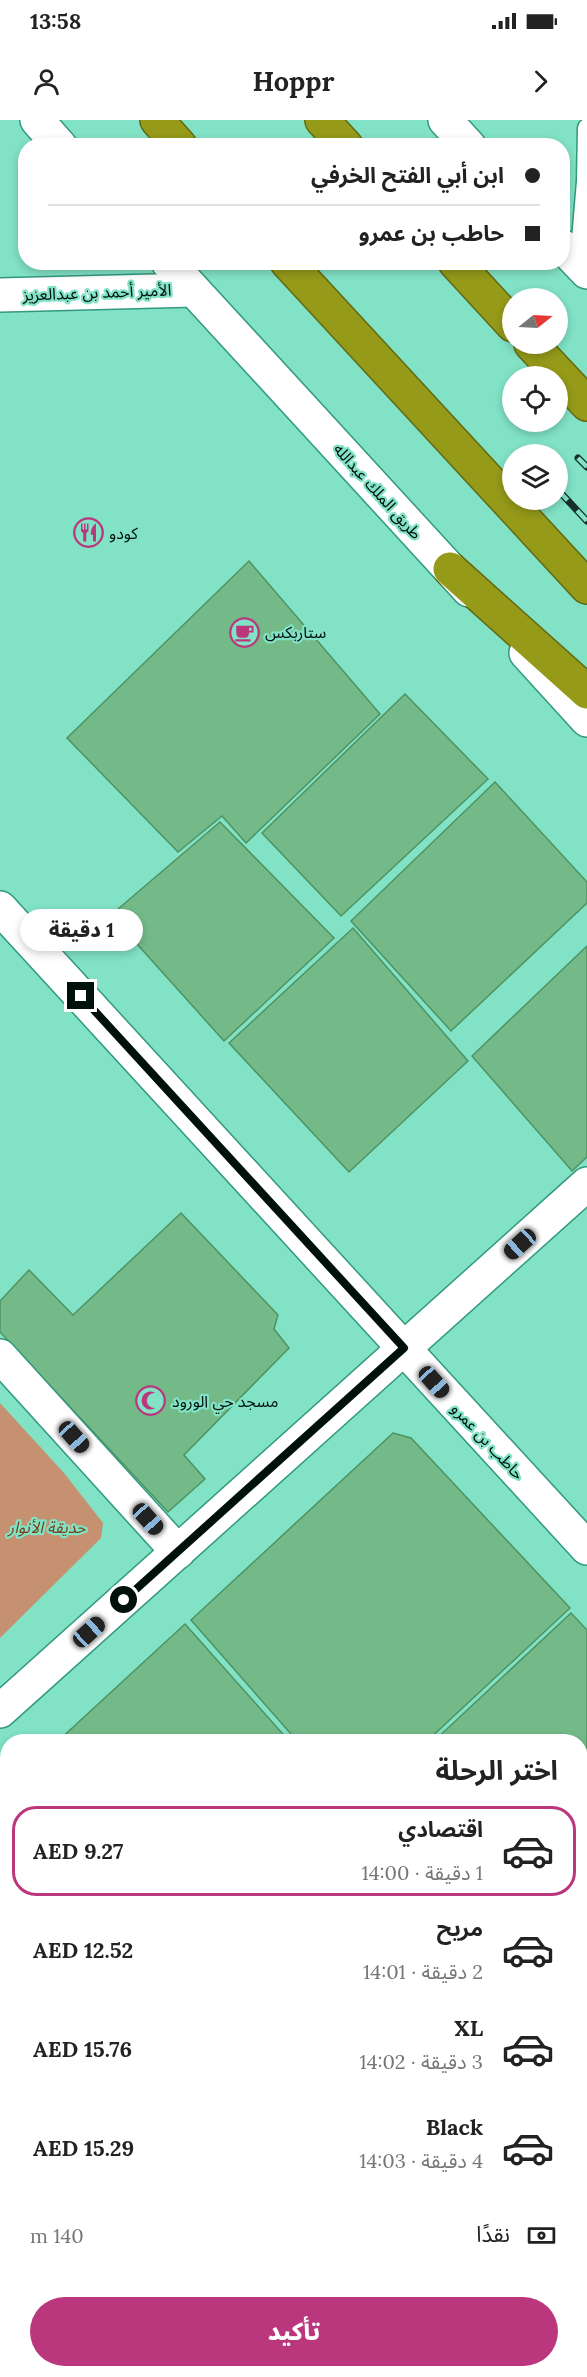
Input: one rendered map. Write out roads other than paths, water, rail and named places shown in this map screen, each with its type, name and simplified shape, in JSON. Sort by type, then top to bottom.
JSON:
[{"type":"highway","points":[[157,120],[173,138]]},
{"type":"highway","points":[[322,120],[339,138]]},
{"type":"highway","points":[[294,270],[587,587]]},
{"type":"highway","points":[[462,270],[502,313]]},
{"type":"highway","points":[[540,354],[587,404]]},
{"type":"highway","points":[[450,569],[587,692]]},
{"type":"street","points":[[37,120],[53,138]]},
{"type":"street","points":[[446,120],[462,138]]},
{"type":"street","points":[[475,138],[476,120]]},
{"type":"street","name":"طريق الملك عبدالله","points":[[175,270],[587,720]]},
{"type":"street","name":"الأمير أحمد بن عبدالعزيز","points":[[0,295],[193,290]]},
{"type":"street","name":"حاطب بن عمرو","points":[[0,908],[587,1548]]},
{"type":"street","points":[[0,1712],[587,1184]]},
{"type":"street","points":[[0,1356],[178,1552]]},
{"type":"lane","points":[[576,260],[586,181],[587,128]]},
{"type":"railway","points":[[578,458],[587,467]]},
{"type":"railway","points":[[568,501],[587,521]]},
{"type":"place","name":"كودو","points":[[88,533]]},
{"type":"place","name":"ستاربكس","points":[[244,632]]},
{"type":"place","name":"مسجد حي الورود","points":[[151,1401]]},
{"type":"park label","name":"حديقة الأنوار","points":[[47,1527]]}]
